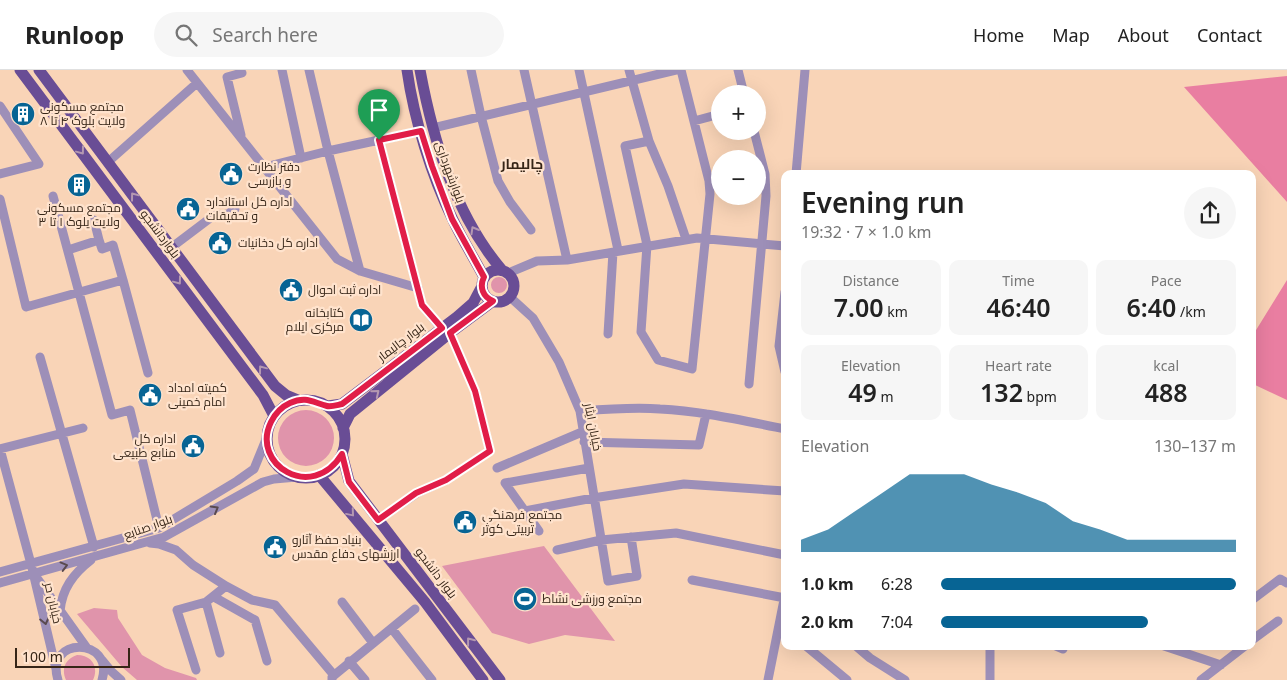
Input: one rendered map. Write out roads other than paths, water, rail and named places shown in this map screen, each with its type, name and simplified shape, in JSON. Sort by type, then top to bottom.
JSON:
[{"type":"main road","name":"بلواردانشجو","points":[[20,70],[263,395],[274,416]]},
{"type":"main road","name":"بلواردانشجو","points":[[39,70],[275,386],[286,395],[298,400]]},
{"type":"main road","name":"بلوارشهرداری","points":[[406,70],[432,166],[452,219],[483,283]]},
{"type":"main road","points":[[420,70],[433,128],[464,213],[487,252],[505,271],[514,283],[513,293],[510,297],[502,301],[493,301],[486,297],[483,283],[492,270],[505,271]]},
{"type":"main road","points":[[421,131],[433,128]]},
{"type":"main road","name":"بلوار چالیمار","points":[[343,428],[350,414],[446,331],[473,303],[483,283]]},
{"type":"main road","name":"بلوار چالیمار","points":[[328,406],[342,404],[446,331],[493,301]]},
{"type":"main road","points":[[298,400],[314,400],[328,406],[338,416],[345,437],[342,454],[329,470],[319,475],[304,478],[284,471],[275,462],[269,450],[267,437],[269,426],[274,416],[289,403],[298,400]]},
{"type":"main road","name":"بلوار دانشجو","points":[[342,454],[349,482],[500,680]]},
{"type":"main road","points":[[319,475],[425,602],[483,680]]},
{"type":"street","points":[[187,70],[337,259],[360,271],[418,288]]},
{"type":"street","points":[[282,70],[301,158]]},
{"type":"street","points":[[309,70],[328,151],[360,271]]},
{"type":"street","points":[[472,70],[481,116],[498,181],[510,202],[531,230]]},
{"type":"street","points":[[524,70],[567,260]]},
{"type":"street","points":[[579,70],[615,251],[608,334]]},
{"type":"street","points":[[630,70],[650,141],[686,239]]},
{"type":"street","points":[[433,128],[676,70]]},
{"type":"street","points":[[650,141],[625,146],[647,245],[641,332],[658,360],[692,369],[710,194],[709,181],[681,70]]},
{"type":"street","points":[[738,70],[742,85]]},
{"type":"street","points":[[796,170],[805,70]]},
{"type":"street","points":[[242,73],[227,77],[243,140]]},
{"type":"street","points":[[108,162],[197,83]]},
{"type":"street","points":[[0,106],[39,164],[0,174]]},
{"type":"street","points":[[694,121],[711,116]]},
{"type":"street","points":[[264,167],[421,131]]},
{"type":"street","points":[[378,520],[416,493],[446,480],[490,451],[475,391],[446,331],[422,305],[379,140]]},
{"type":"street","points":[[749,384],[766,196],[765,174],[756,140]]},
{"type":"street","points":[[53,196],[112,415],[130,410],[160,528]]},
{"type":"street","points":[[0,199],[26,307],[122,280]]},
{"type":"street","points":[[172,247],[212,216],[228,214],[235,209]]},
{"type":"street","points":[[94,220],[102,249],[113,245],[148,373]]},
{"type":"street","points":[[505,271],[537,261],[567,260],[686,239],[704,238],[781,246]]},
{"type":"street","points":[[68,250],[99,240]]},
{"type":"street","name":"خیابان ایثار","points":[[510,297],[533,318],[559,362],[580,411],[608,581],[637,576],[631,537]]},
{"type":"street","points":[[781,328],[779,346],[781,355]]},
{"type":"street","points":[[40,357],[94,547]]},
{"type":"street","points":[[580,411],[661,408],[706,414],[781,428]]},
{"type":"street","points":[[584,442],[699,445],[706,414]]},
{"type":"street","points":[[34,574],[0,449],[83,428]]},
{"type":"street","points":[[497,468],[582,432]]},
{"type":"street","name":"بلوار صنایع","points":[[0,572],[160,528],[254,469],[267,437]]},
{"type":"street","points":[[539,531],[505,483],[589,468]]},
{"type":"street","name":"بلوار صنایع","points":[[0,583],[147,543],[178,530],[264,482],[297,476]]},
{"type":"street","points":[[525,511],[684,484],[781,491]]},
{"type":"street","points":[[557,550],[601,540],[676,533],[781,554]]},
{"type":"street","points":[[147,543],[159,544],[176,550],[193,565],[226,586],[252,600],[275,605],[333,674],[332,679]]},
{"type":"street","points":[[60,611],[61,600],[72,578],[95,557]]},
{"type":"street","name":"خیابان حر","points":[[34,574],[87,648],[93,650],[101,659]]},
{"type":"street","name":"خیابان حر","points":[[34,574],[55,676]]},
{"type":"street","points":[[1256,597],[1280,579],[1287,583]]},
{"type":"street","points":[[692,580],[781,596]]},
{"type":"street","points":[[196,670],[178,610],[206,602],[226,586]]},
{"type":"street","points":[[214,597],[255,620],[267,661]]},
{"type":"street","points":[[206,602],[220,653]]},
{"type":"street","points":[[342,602],[373,643]]},
{"type":"street","points":[[332,679],[349,662],[414,609]]},
{"type":"street","points":[[1256,637],[1278,621]]},
{"type":"street","points":[[768,680],[781,627]]},
{"type":"street","points":[[392,628],[432,680]]},
{"type":"street","points":[[55,676],[57,661],[66,650],[73,647],[87,648]]},
{"type":"street","points":[[811,650],[847,680]]},
{"type":"street","points":[[861,650],[905,680]]},
{"type":"street","points":[[990,650],[990,680]]},
{"type":"street","points":[[1176,650],[1221,665]]},
{"type":"street","points":[[1201,680],[1240,650]]},
{"type":"street","points":[[101,659],[103,666],[102,680]]},
{"type":"street","points":[[101,659],[111,672],[121,680]]},
{"type":"street","points":[[349,662],[365,680]]},
{"type":"place","name":"مجتمع مسکونی ولایت بلوک ۴ تا ۸","points":[[23,114]]},
{"type":"place","name":"دفتر نظارت و بازرسی","points":[[231,174]]},
{"type":"place","name":"مجتمع مسکونی ولایت یلوک ۱ تا ۳","points":[[79,185]]},
{"type":"place","name":"اداره کل استاندارد و تحقیقات","points":[[188,209]]},
{"type":"place","name":"اداره کل دخانیات","points":[[220,243]]},
{"type":"place","name":"اداره ثبت احوال","points":[[291,290]]},
{"type":"place","name":"کتابخانه مرکزی ایلام","points":[[361,320]]},
{"type":"place","name":"کمیته امداد امام خمینی","points":[[150,395]]},
{"type":"place","name":"اداره کل منابع طبیعی","points":[[193,446]]},
{"type":"place","name":"مجتمع فرهنگی تربیتی کوثر","points":[[465,522]]},
{"type":"place","name":"بنیاد حفظ آثارو ارزشهای دفاع مقدس","points":[[275,547]]},
{"type":"place","name":"مجتمع ورزشی نشاط","points":[[525,599]]},
{"type":"district","name":"چالیمار","points":[[522,164]]}]
